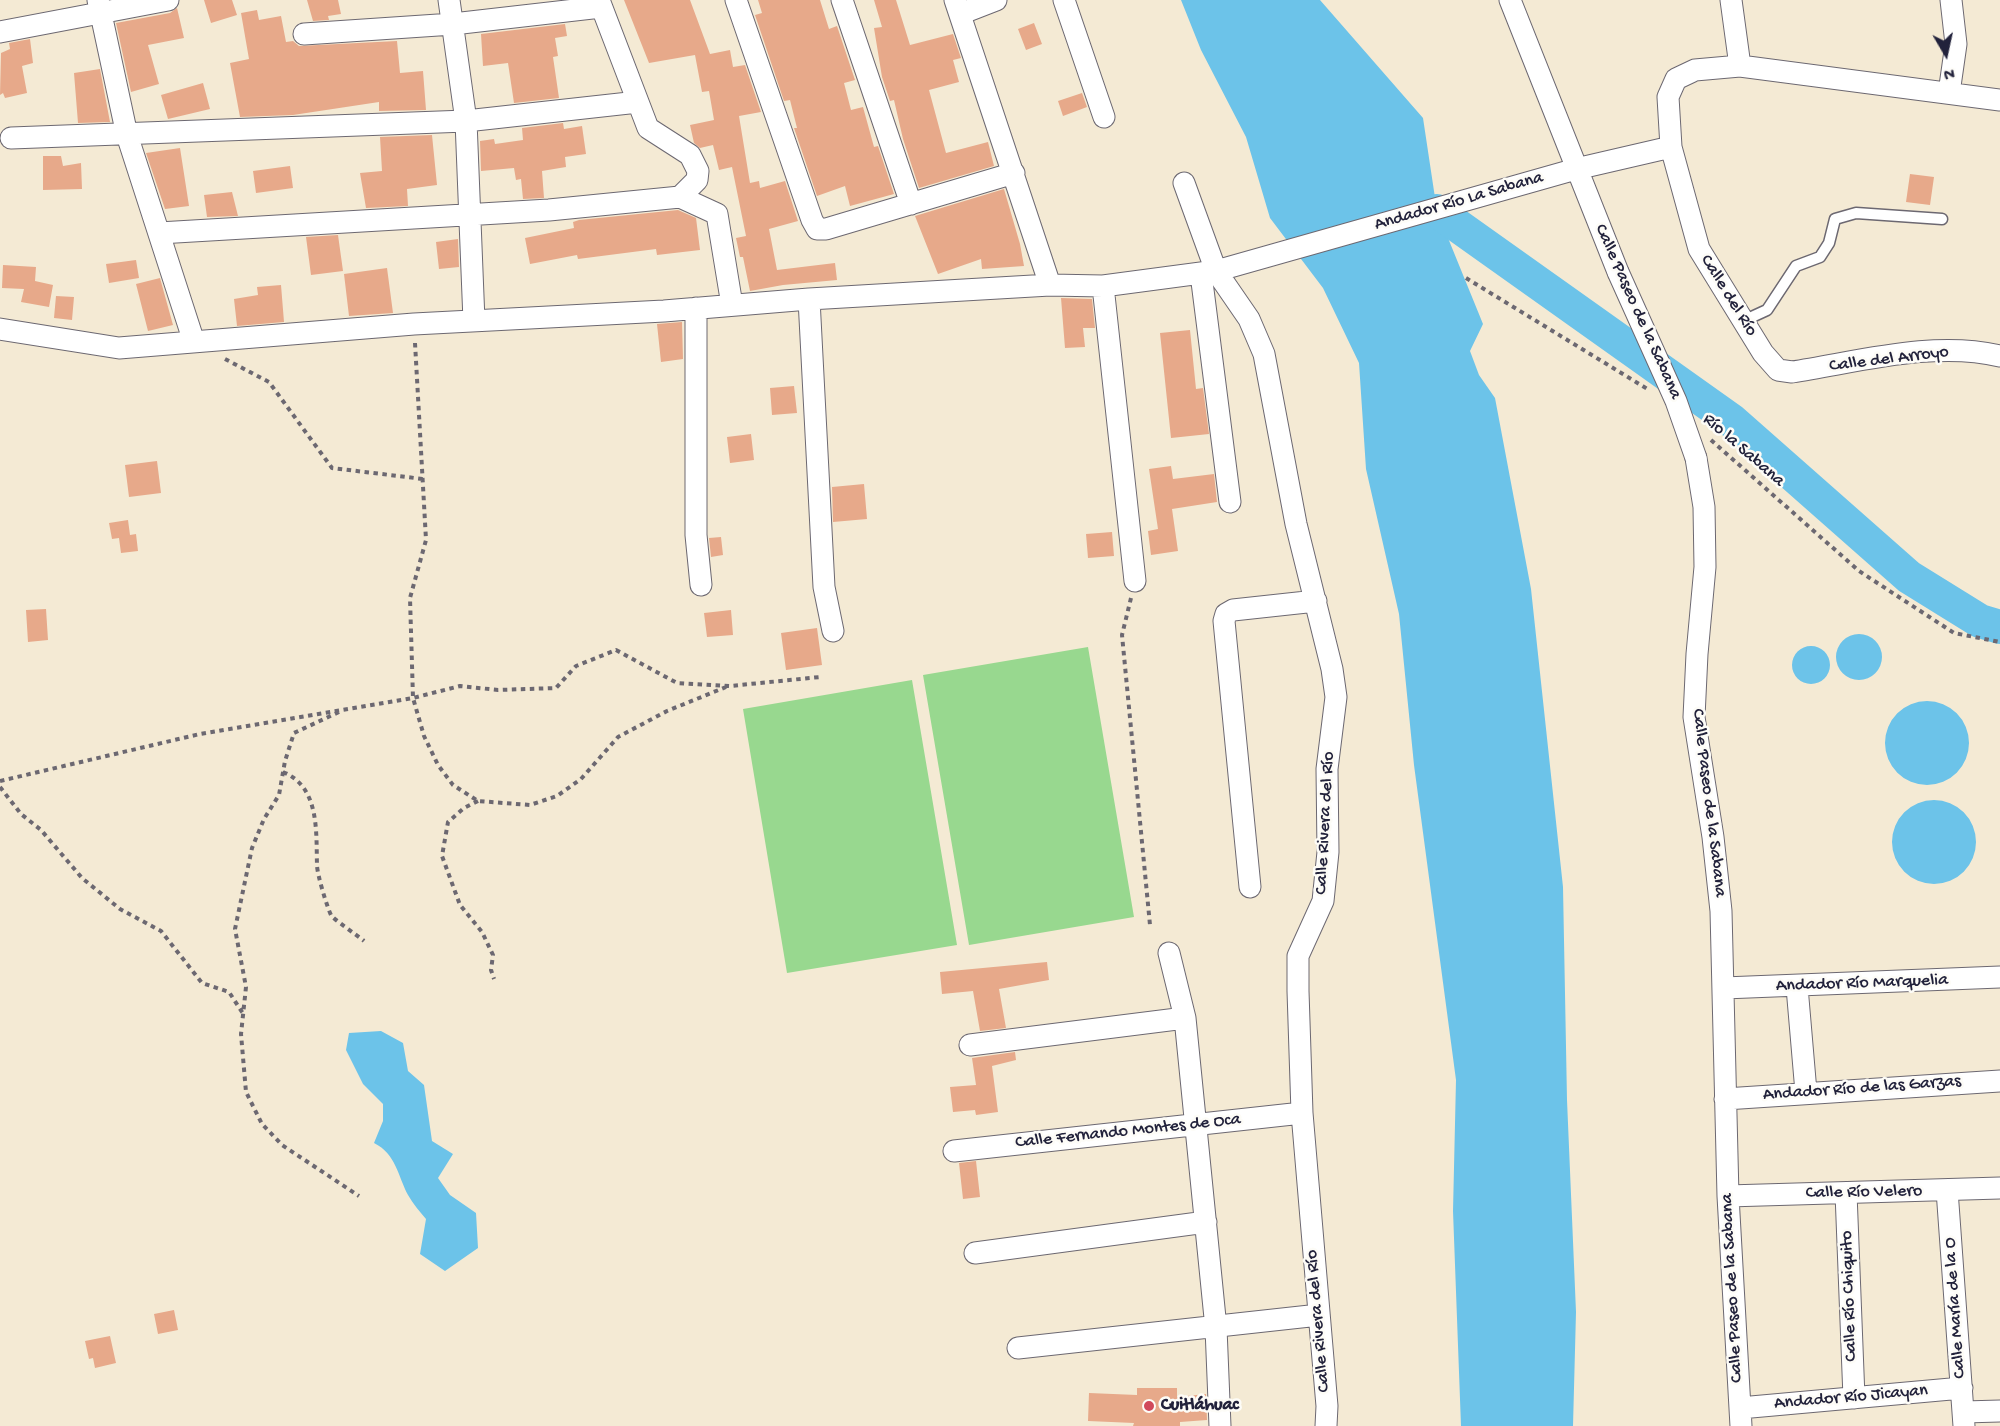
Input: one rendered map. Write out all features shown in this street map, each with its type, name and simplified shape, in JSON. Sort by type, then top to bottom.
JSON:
[{"type":"street","points":[[0,32],[99,6],[168,0]]},
{"type":"street","points":[[448,0],[466,121],[474,321]]},
{"type":"street","points":[[736,0],[817,229],[826,229],[1014,173]]},
{"type":"street","points":[[842,0],[911,204]]},
{"type":"street","points":[[996,0],[957,7],[1050,285]]},
{"type":"street","points":[[1064,0],[1104,117]]},
{"type":"street","name":"Calle Paseo de la Sabana","points":[[1510,0],[1618,272],[1676,401],[1696,458],[1704,507],[1705,567],[1696,654],[1694,717],[1720,901],[1728,1196],[1740,1417]]},
{"type":"street","points":[[1731,0],[1740,66]]},
{"type":"street","points":[[1949,93],[1956,44],[1951,0]]},
{"type":"street","points":[[304,34],[453,24],[600,4],[648,128],[690,155],[698,171],[697,180],[680,197]]},
{"type":"street","points":[[99,6],[127,135],[194,342]]},
{"type":"street","name":"Calle del Río","points":[[1778,370],[1763,353],[1699,249],[1671,147],[1668,97],[1676,79],[1695,70],[1740,66],[2000,100]]},
{"type":"street","points":[[11,138],[466,121],[638,102]]},
{"type":"street","name":"Andador Río La Sabana","points":[[0,329],[119,348],[414,324],[696,308],[809,299],[1050,285],[1103,286],[1208,272],[1248,263],[1576,169],[1671,147]]},
{"type":"street","points":[[1184,183],[1208,272],[1230,502]]},
{"type":"street","points":[[159,233],[470,215],[680,197],[717,214],[732,304]]},
{"type":"street","name":"Calle Rivera del Río","points":[[1208,272],[1249,319],[1264,354],[1296,524],[1332,669],[1336,697],[1327,769],[1328,852],[1323,901],[1298,956],[1302,1113],[1326,1426]]},
{"type":"street","points":[[1103,286],[1135,581]]},
{"type":"street","points":[[809,299],[824,587],[833,631]]},
{"type":"street","points":[[696,308],[696,535],[701,585]]},
{"type":"street","name":"Calle del Arroyo","points":[[1778,370],[1792,372],[1913,353],[1979,351],[2000,356]]},
{"type":"street","points":[[1250,887],[1224,621],[1226,614],[1233,610],[1316,601]]},
{"type":"street","points":[[1169,953],[1185,1017],[1216,1328],[1220,1426]]},
{"type":"street","name":"Andador Río Marquelia","points":[[1724,988],[1797,987],[2000,977]]},
{"type":"street","points":[[1797,987],[1806,1092]]},
{"type":"street","points":[[970,1045],[1185,1017]]},
{"type":"street","name":"Andador Río de las Garzas","points":[[1725,1098],[2000,1081]]},
{"type":"street","name":"Calle Fernando Montes de Oca","points":[[954,1151],[1302,1113]]},
{"type":"street","name":"Calle Río Velero","points":[[1728,1196],[2000,1188]]},
{"type":"street","name":"Calle María de la O","points":[[1947,1190],[1964,1419]]},
{"type":"street","name":"Calle Río Chiquito","points":[[1846,1193],[1854,1398]]},
{"type":"street","points":[[975,1252],[1206,1222]]},
{"type":"street","points":[[1018,1348],[1319,1315]]},
{"type":"street","name":"Andador Río Jicayan","points":[[1740,1417],[1854,1398],[1962,1388]]},
{"type":"street","points":[[1964,1419],[2000,1411]]},
{"type":"lane","points":[[1743,321],[1767,310],[1796,266],[1820,257],[1829,243],[1835,219],[1856,213],[1942,219]]},
{"type":"path","points":[[1466,278],[1654,394]]},
{"type":"path","points":[[414,324],[426,540],[410,598],[413,698],[424,736],[438,765],[453,785],[478,801],[530,805],[556,796],[581,779],[618,737],[667,711],[730,686]]},
{"type":"path","points":[[222,357],[269,382],[332,468],[423,479]]},
{"type":"path","name":"Río la Sabana","points":[[1706,435],[1859,571],[1954,633],[2000,642]]},
{"type":"path","points":[[1135,581],[1122,635],[1150,925]]},
{"type":"path","points":[[0,781],[200,734],[413,698],[460,686],[498,690],[556,688],[576,666],[616,650],[677,683],[730,686],[820,677]]},
{"type":"path","points":[[345,709],[294,733],[279,795],[264,819],[252,848],[235,929],[246,987],[242,1034],[246,1092],[262,1124],[282,1145],[359,1196]]},
{"type":"path","points":[[283,772],[298,778],[308,792],[319,847],[317,867],[331,916],[364,941]]},
{"type":"path","points":[[0,787],[21,814],[41,830],[82,878],[120,909],[161,932],[202,983],[229,993],[245,1017]]},
{"type":"path","points":[[478,801],[464,808],[448,822],[441,856],[460,905],[482,932],[493,955],[491,970],[494,979]]},
{"type":"green space","points":[[1088,647],[1134,917],[969,945],[923,675]]},
{"type":"green space","points":[[912,680],[957,945],[787,973],[743,709]]},
{"type":"water","points":[[1181,0],[1320,0],[1423,118],[1437,211],[1483,324],[1470,351],[1479,375],[1495,398],[1531,589],[1563,887],[1567,1100],[1576,1312],[1573,1426],[1461,1426],[1453,1211],[1456,1080],[1414,765],[1399,614],[1366,469],[1359,363],[1323,288],[1270,218],[1246,137],[1201,50]]},
{"type":"water","points":[[1859,634],[1875,641],[1882,657],[1875,673],[1859,680],[1843,673],[1836,657],[1843,641]]},
{"type":"water","points":[[1811,646],[1824,652],[1830,665],[1824,678],[1811,684],[1798,678],[1792,665],[1798,652]]},
{"type":"water","points":[[1927,701],[1943,704],[1962,720],[1969,743],[1966,759],[1950,778],[1927,785],[1911,782],[1892,766],[1885,743],[1888,727],[1904,708]]},
{"type":"water","points":[[1934,800],[1957,807],[1969,819],[1976,842],[1969,865],[1957,877],[1934,884],[1911,877],[1899,865],[1892,842],[1899,819],[1911,807]]},
{"type":"water","points":[[381,1031],[403,1043],[408,1071],[424,1085],[432,1141],[453,1154],[438,1178],[450,1195],[476,1213],[478,1248],[445,1271],[420,1254],[426,1219],[408,1195],[392,1159],[374,1143],[383,1121],[383,1104],[363,1084],[346,1050],[349,1033]]},
{"type":"building","points":[[204,0],[232,0],[237,15],[211,23]]},
{"type":"building","points":[[307,0],[338,0],[341,14],[328,16],[329,20],[313,21]]},
{"type":"building","points":[[624,0],[690,0],[710,54],[730,50],[733,67],[745,65],[761,112],[739,116],[750,183],[759,181],[760,188],[785,181],[798,221],[769,229],[777,270],[835,263],[837,280],[783,285],[750,291],[743,257],[740,257],[736,238],[746,236],[732,167],[719,170],[713,145],[700,148],[694,143],[690,125],[714,120],[709,91],[702,92],[695,55],[649,63]]},
{"type":"building","points":[[758,0],[820,0],[829,29],[837,26],[855,80],[844,83],[851,110],[863,107],[874,147],[878,146],[894,194],[850,206],[845,186],[817,196],[794,128],[797,128],[790,100],[784,101],[755,15],[762,13]]},
{"type":"building","points":[[874,0],[896,0],[910,45],[953,34],[961,58],[953,60],[959,82],[929,90],[946,153],[988,142],[994,166],[919,188],[903,139],[894,100],[890,101],[882,77],[874,28],[882,27]]},
{"type":"building","points":[[177,8],[184,38],[148,45],[159,84],[131,92],[116,23],[170,13]]},
{"type":"building","points":[[257,10],[259,20],[281,16],[286,42],[293,41],[299,46],[397,41],[400,73],[423,71],[426,110],[379,111],[379,102],[293,115],[240,117],[230,63],[249,59],[241,13]]},
{"type":"building","points":[[1034,23],[1042,44],[1026,50],[1018,29]]},
{"type":"building","points":[[565,24],[567,36],[555,38],[558,56],[553,57],[559,98],[514,103],[508,63],[483,66],[481,34]]},
{"type":"building","points":[[30,39],[33,63],[22,66],[27,93],[5,98],[3,93],[0,95],[1,53],[10,49],[9,43]]},
{"type":"building","points":[[100,69],[110,122],[78,123],[74,73]]},
{"type":"building","points":[[203,83],[210,109],[168,119],[161,95]]},
{"type":"building","points":[[1082,93],[1087,107],[1063,116],[1058,101]]},
{"type":"building","points":[[563,123],[564,129],[582,126],[586,154],[565,157],[566,167],[542,171],[544,198],[523,199],[521,179],[516,180],[514,168],[481,171],[480,141],[494,139],[495,144],[523,140],[522,128]]},
{"type":"building","points":[[432,135],[437,185],[407,189],[408,206],[366,208],[360,173],[382,171],[380,137]]},
{"type":"building","points":[[180,148],[189,206],[165,209],[146,153]]},
{"type":"building","points":[[43,156],[61,156],[63,166],[81,163],[82,189],[43,190]]},
{"type":"building","points":[[290,166],[293,188],[256,193],[253,171]]},
{"type":"building","points":[[1910,174],[1934,177],[1930,205],[1906,202]]},
{"type":"building","points":[[1004,189],[1024,266],[982,269],[981,259],[938,274],[915,216]]},
{"type":"building","points":[[232,192],[238,216],[207,217],[204,195]]},
{"type":"building","points":[[678,210],[696,218],[700,250],[657,255],[656,249],[578,259],[577,255],[530,264],[525,238],[574,228],[573,222],[579,220]]},
{"type":"building","points":[[338,235],[343,271],[311,275],[306,237]]},
{"type":"building","points":[[458,239],[459,267],[439,269],[436,242]]},
{"type":"building","points":[[136,260],[139,278],[109,283],[106,264]]},
{"type":"building","points":[[3,265],[36,267],[35,281],[53,285],[49,307],[21,302],[24,289],[2,288]]},
{"type":"building","points":[[387,268],[393,313],[349,316],[344,274]]},
{"type":"building","points":[[160,278],[173,325],[148,331],[136,284]]},
{"type":"building","points":[[281,285],[284,322],[237,326],[234,299],[258,295],[257,287]]},
{"type":"building","points":[[56,296],[74,297],[72,320],[54,318]]},
{"type":"building","points":[[1061,298],[1092,299],[1095,328],[1083,328],[1085,347],[1065,348]]},
{"type":"building","points":[[682,322],[683,359],[661,362],[657,324]]},
{"type":"building","points":[[1190,330],[1196,389],[1203,388],[1209,434],[1171,438],[1160,333]]},
{"type":"building","points":[[794,386],[797,413],[772,415],[770,388]]},
{"type":"building","points":[[751,434],[754,460],[730,463],[727,437]]},
{"type":"building","points":[[157,461],[161,493],[129,497],[125,465]]},
{"type":"building","points":[[1171,466],[1173,479],[1214,474],[1217,502],[1172,509],[1178,551],[1151,555],[1148,531],[1158,529],[1149,469]]},
{"type":"building","points":[[864,484],[867,519],[833,522],[832,487]]},
{"type":"building","points":[[128,520],[130,535],[136,534],[138,551],[121,553],[119,538],[112,539],[109,523]]},
{"type":"building","points":[[1112,532],[1114,556],[1088,558],[1086,534]]},
{"type":"building","points":[[721,537],[723,555],[711,557],[709,538]]},
{"type":"building","points":[[46,609],[48,640],[28,642],[26,610]]},
{"type":"building","points":[[731,610],[733,635],[707,637],[704,613]]},
{"type":"building","points":[[817,628],[822,665],[786,670],[781,633]]},
{"type":"building","points":[[1047,962],[1049,980],[999,989],[1006,1028],[980,1031],[973,991],[942,994],[940,972]]},
{"type":"building","points":[[1015,1052],[1016,1060],[992,1066],[998,1112],[976,1115],[975,1110],[953,1112],[950,1087],[976,1085],[972,1058]]},
{"type":"building","points":[[976,1161],[980,1197],[963,1199],[959,1163]]},
{"type":"building","points":[[174,1310],[178,1330],[158,1334],[154,1314]]},
{"type":"building","points":[[110,1336],[116,1363],[95,1368],[93,1358],[89,1359],[85,1341]]},
{"type":"building","name":"Cuitláhuac","points":[[1137,1388],[1177,1388],[1177,1397],[1206,1394],[1207,1420],[1180,1422],[1180,1426],[1133,1426],[1134,1423],[1088,1421],[1089,1393],[1137,1395]]},
{"type":"waterway","points":[[1437,211],[1731,420],[1909,577],[1980,621],[2000,627]]},
{"type":"place","name":"Cuitláhuac","points":[[1149,1406]]}]
